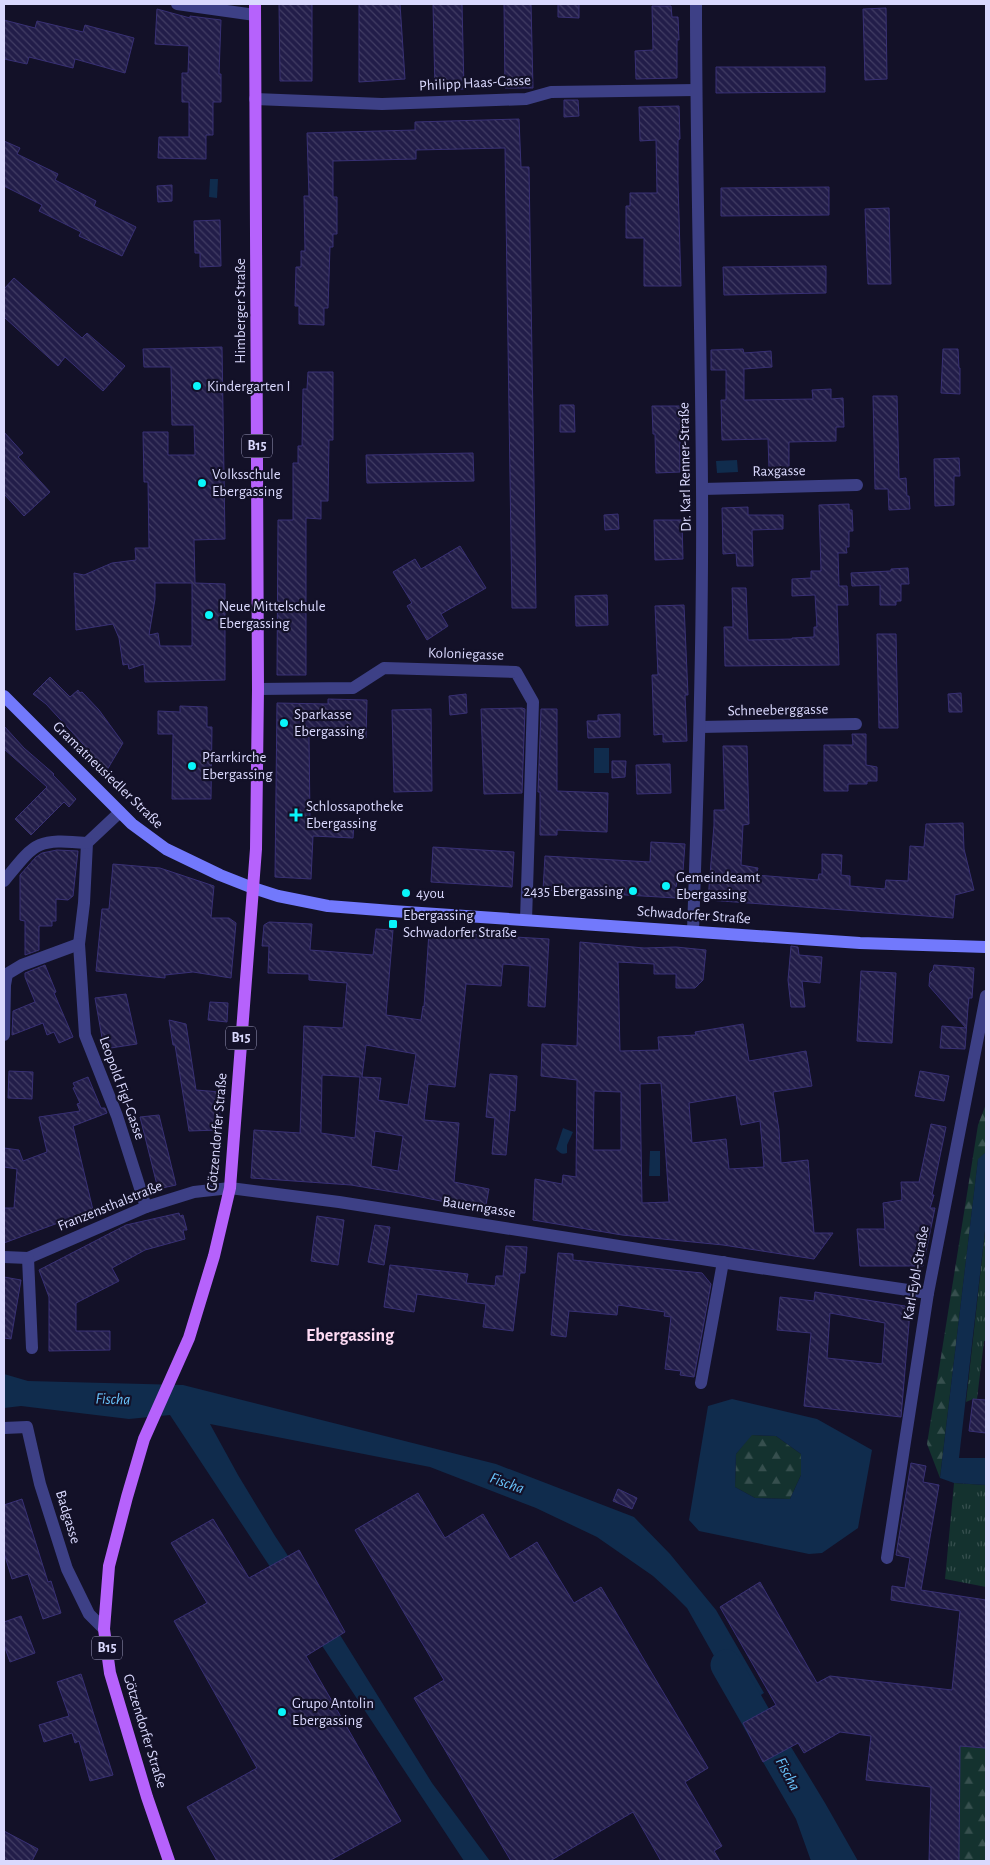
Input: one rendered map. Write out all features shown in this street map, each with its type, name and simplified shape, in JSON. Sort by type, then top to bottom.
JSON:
[{"type":"main road","name":"Himberger Straße","points":[[253,888],[256,849],[258,688],[255,9]]},
{"type":"main road","name":"Gramatneusiedler Straße","points":[[4,696],[140,832],[166,850],[253,888]]},
{"type":"main road","name":"Schwadorfer Straße","points":[[253,888],[286,898],[328,906],[860,943],[986,947]]},
{"type":"main road","name":"Götzendorfer Straße","points":[[169,1861],[147,1797],[110,1673],[104,1629],[109,1566],[127,1497],[147,1432],[192,1329],[214,1256],[230,1188],[253,888]]},
{"type":"street","points":[[177,4],[255,9]]},
{"type":"street","name":"Dr. Karl Renner-Straße","points":[[693,931],[700,727],[702,489],[696,4]]},
{"type":"street","name":"Philipp Haas-Gasse","points":[[255,99],[382,104],[526,99],[551,92],[696,90]]},
{"type":"street","name":"Raxgasse","points":[[702,489],[857,485]]},
{"type":"street","name":"Koloniegasse","points":[[258,688],[353,688],[384,668],[516,672],[534,702],[526,920]]},
{"type":"street","name":"Schneeberggasse","points":[[700,727],[856,724]]},
{"type":"street","points":[[4,882],[28,852],[38,845],[52,841],[87,843],[120,812]]},
{"type":"street","name":"Leopold Figl-Gasse","points":[[87,843],[84,903],[79,944],[86,1035],[116,1116],[146,1207]]},
{"type":"street","points":[[4,1035],[7,974],[22,965],[79,944]]},
{"type":"street","name":"Karl-Eybl-Straße","points":[[887,1558],[928,1293],[986,996]]},
{"type":"street","name":"Franzensthalstraße","points":[[4,1257],[28,1258],[146,1207],[194,1192],[230,1188]]},
{"type":"street","name":"Bauerngasse","points":[[230,1188],[339,1202],[928,1293]]},
{"type":"street","points":[[28,1258],[32,1348]]},
{"type":"street","points":[[701,1383],[723,1262]]},
{"type":"street","name":"Badgasse","points":[[4,1428],[26,1427],[40,1484],[67,1569],[89,1614],[104,1629]]},
{"type":"green space","points":[[986,1104],[986,1152],[978,1160],[940,1478],[927,1444],[978,1125]]},
{"type":"green space","points":[[986,1222],[986,1341],[984,1341],[977,1399],[966,1402]]},
{"type":"green space","points":[[751,1435],[776,1436],[801,1454],[801,1475],[790,1499],[755,1498],[735,1487],[736,1454]]},
{"type":"green space","points":[[954,1483],[986,1485],[986,1587],[945,1579]]},
{"type":"green space","points":[[986,1738],[986,1861],[959,1861],[960,1746],[984,1748]]},
{"type":"water","points":[[210,179],[218,179],[217,198],[209,197]]},
{"type":"water","points":[[737,460],[738,472],[717,473],[716,461]]},
{"type":"water","points":[[594,748],[609,748],[609,773],[594,773]]},
{"type":"water","points":[[563,1128],[573,1132],[567,1145],[567,1153],[564,1154],[556,1149]]},
{"type":"water","points":[[650,1151],[660,1151],[660,1176],[649,1176]]},
{"type":"water","points":[[986,1152],[986,1222],[959,1458],[986,1458],[986,1485],[954,1483],[940,1478],[978,1159]]},
{"type":"water","points":[[4,1374],[28,1381],[183,1385],[496,1464],[634,1517],[670,1554],[716,1610],[764,1693],[737,1710],[730,1698],[731,1686],[687,1608],[653,1576],[597,1537],[536,1508],[430,1467],[210,1424],[275,1536],[340,1635],[432,1783],[490,1861],[464,1861],[170,1415],[129,1419],[21,1406],[4,1408]]},
{"type":"water","points":[[732,1399],[817,1419],[872,1450],[858,1528],[822,1553],[809,1554],[699,1531],[689,1520],[708,1406]],"holes":[[[752,1435],[776,1436],[801,1454],[801,1475],[790,1499],[755,1498],[735,1487],[736,1454]]]},
{"type":"water","points":[[791,1747],[858,1861],[811,1861],[796,1819],[763,1762]]},
{"type":"building","points":[[279,4],[312,4],[312,81],[280,81]]},
{"type":"building","points":[[359,4],[400,4],[405,79],[359,82]]},
{"type":"building","points":[[433,4],[462,4],[464,89],[435,90]]},
{"type":"building","points":[[504,4],[531,4],[533,88],[505,88]]},
{"type":"building","points":[[558,4],[579,4],[579,18],[558,17]]},
{"type":"building","points":[[652,6],[671,6],[672,17],[678,17],[677,78],[636,79],[635,51],[653,50]]},
{"type":"building","points":[[886,8],[887,79],[865,80],[863,9]]},
{"type":"building","points":[[157,9],[190,18],[190,16],[221,20],[219,74],[221,74],[221,102],[213,102],[213,135],[206,135],[206,159],[158,158],[159,137],[189,137],[189,102],[182,102],[182,73],[188,73],[189,46],[155,44]]},
{"type":"building","points":[[4,20],[35,28],[37,21],[83,32],[85,25],[134,38],[125,73],[75,59],[73,68],[29,57],[27,64],[4,59]]},
{"type":"building","points":[[716,67],[825,67],[825,92],[716,93]]},
{"type":"building","points":[[564,100],[578,100],[579,116],[564,117]]},
{"type":"building","points":[[679,106],[678,182],[681,286],[644,286],[644,238],[626,238],[626,206],[630,206],[630,193],[657,193],[656,140],[640,141],[639,107]]},
{"type":"building","points":[[519,119],[521,167],[529,167],[536,608],[512,608],[505,148],[416,150],[416,159],[333,161],[333,197],[337,197],[337,234],[333,234],[333,247],[330,247],[328,308],[324,308],[324,325],[299,324],[299,306],[295,306],[296,267],[301,267],[301,251],[305,251],[304,196],[309,196],[307,133],[415,130],[415,122]]},
{"type":"building","points":[[4,141],[20,148],[17,154],[58,174],[55,180],[96,201],[94,206],[136,227],[122,256],[79,236],[81,232],[39,211],[42,205],[4,186]]},
{"type":"building","points":[[172,185],[172,201],[158,202],[157,186]]},
{"type":"building","points":[[829,187],[829,215],[721,216],[721,188]]},
{"type":"building","points":[[889,208],[891,284],[868,284],[865,209]]},
{"type":"building","points":[[220,220],[221,266],[200,267],[200,253],[195,253],[194,221]]},
{"type":"building","points":[[826,266],[826,293],[724,295],[723,267]]},
{"type":"building","points":[[14,278],[82,338],[87,333],[125,366],[103,391],[65,357],[58,366],[4,317],[4,289]]},
{"type":"building","points":[[222,347],[225,539],[194,540],[195,583],[225,584],[225,680],[145,682],[144,664],[129,669],[128,664],[123,665],[119,638],[113,624],[76,630],[74,573],[84,575],[112,563],[136,560],[135,548],[149,548],[148,482],[144,482],[143,432],[168,432],[168,455],[195,455],[194,425],[172,425],[171,367],[144,367],[143,349]],"holes":[[[155,583],[192,583],[192,646],[160,646],[158,633],[149,635],[155,599]]]},
{"type":"building","points":[[743,349],[744,353],[771,351],[772,367],[744,369],[744,400],[813,399],[812,390],[831,389],[831,399],[843,398],[844,427],[836,427],[836,441],[789,442],[789,469],[769,469],[768,439],[722,440],[721,400],[726,400],[726,370],[711,370],[711,350]]},
{"type":"building","points":[[943,349],[958,349],[960,394],[941,393]]},
{"type":"building","points":[[308,372],[333,372],[333,440],[329,440],[328,501],[321,501],[321,519],[306,518],[306,675],[277,675],[278,520],[293,520],[293,463],[298,463],[298,446],[302,446],[303,389],[307,389]]},
{"type":"building","points":[[873,396],[897,396],[899,479],[906,478],[910,509],[889,510],[888,489],[875,489]]},
{"type":"building","points":[[560,405],[574,405],[575,432],[560,432]]},
{"type":"building","points":[[652,406],[680,406],[680,472],[656,473]]},
{"type":"building","points":[[4,432],[23,453],[18,457],[50,492],[24,516],[4,494]]},
{"type":"building","points":[[473,453],[474,481],[367,483],[366,455]]},
{"type":"building","points":[[959,458],[960,476],[954,476],[954,505],[935,506],[934,459]]},
{"type":"building","points":[[849,504],[849,510],[852,510],[853,531],[849,531],[849,547],[846,547],[847,553],[838,553],[839,586],[847,586],[848,605],[837,605],[839,665],[725,666],[724,627],[733,627],[732,588],[746,588],[748,640],[814,637],[814,627],[817,627],[815,595],[792,596],[792,579],[811,578],[811,571],[821,571],[819,505]]},
{"type":"building","points":[[748,507],[748,515],[783,515],[783,529],[752,530],[753,566],[737,566],[736,553],[723,554],[722,508]]},
{"type":"building","points":[[618,514],[619,529],[605,530],[604,515]]},
{"type":"building","points":[[654,520],[682,520],[683,559],[655,560]]},
{"type":"building","points":[[460,546],[486,588],[441,614],[448,626],[427,640],[407,606],[412,603],[393,572],[415,559],[421,569]]},
{"type":"building","points":[[908,568],[909,584],[901,584],[901,601],[896,601],[896,605],[880,605],[880,585],[852,586],[851,573],[891,571],[891,569]]},
{"type":"building","points":[[607,595],[608,625],[576,626],[575,596]]},
{"type":"building","points":[[684,605],[688,695],[685,695],[687,741],[663,742],[663,734],[654,735],[652,675],[658,675],[655,606]]},
{"type":"building","points":[[877,634],[896,634],[898,728],[879,728]]},
{"type":"building","points":[[50,677],[70,697],[78,690],[80,693],[82,692],[99,710],[123,743],[107,770],[46,704],[33,694]]},
{"type":"building","points":[[961,693],[962,712],[949,712],[948,694]]},
{"type":"building","points":[[466,694],[467,713],[450,715],[449,696]]},
{"type":"building","points":[[328,699],[367,700],[366,738],[309,736],[310,820],[354,822],[353,838],[313,836],[311,879],[275,877],[277,703],[328,704]]},
{"type":"building","name":"Pfarrkirche Ebergassing","points":[[180,706],[207,707],[207,727],[212,727],[211,799],[172,799],[173,734],[158,734],[158,711],[180,712]]},
{"type":"building","points":[[431,709],[432,791],[394,792],[392,710]]},
{"type":"building","points":[[481,709],[525,709],[522,793],[484,794]]},
{"type":"building","points":[[541,709],[557,709],[557,791],[608,793],[607,832],[557,830],[557,835],[540,835],[540,792],[538,792]]},
{"type":"building","points":[[620,714],[620,737],[588,738],[587,721],[598,721],[598,715]]},
{"type":"building","points":[[4,726],[24,748],[54,774],[76,799],[69,807],[64,802],[31,835],[15,819],[47,787],[4,749]]},
{"type":"building","points":[[852,734],[866,734],[866,765],[877,767],[877,781],[867,781],[867,784],[848,784],[848,791],[824,791],[824,745],[853,745]]},
{"type":"building","points":[[723,746],[747,746],[749,824],[743,825],[741,865],[758,868],[756,875],[818,880],[819,874],[822,874],[822,854],[842,855],[841,875],[850,876],[850,886],[885,889],[886,880],[908,881],[910,846],[924,847],[926,824],[963,823],[964,849],[974,890],[955,895],[953,918],[708,900],[714,810],[725,810]]},
{"type":"building","points":[[612,761],[626,761],[625,777],[612,778]]},
{"type":"building","points":[[670,764],[671,793],[637,794],[636,765]]},
{"type":"building","points":[[651,842],[685,844],[683,871],[677,871],[676,898],[543,890],[545,856],[650,862]]},
{"type":"building","points":[[433,847],[514,852],[512,887],[431,882]]},
{"type":"building","points":[[57,850],[78,851],[73,896],[68,900],[56,899],[56,921],[52,921],[52,926],[39,926],[39,950],[25,955],[25,921],[20,920],[20,875],[36,857],[42,853]]},
{"type":"building","points":[[113,864],[160,868],[214,886],[211,918],[229,918],[236,923],[231,978],[193,972],[165,975],[165,978],[96,971],[102,909],[109,909]]},
{"type":"building","points":[[269,922],[312,924],[310,950],[373,955],[376,929],[393,930],[386,1015],[421,1020],[424,1007],[429,932],[549,939],[545,1007],[528,1006],[530,966],[503,964],[501,986],[466,984],[455,1087],[428,1084],[424,1120],[459,1123],[454,1182],[489,1189],[485,1210],[351,1185],[251,1178],[254,1130],[300,1133],[304,1026],[343,1028],[347,983],[309,980],[309,974],[268,973],[269,946],[262,946],[264,925]],"holes":[[[366,1045],[416,1054],[408,1105],[378,1100],[381,1078],[362,1077]],[[322,1075],[360,1077],[355,1138],[321,1133]],[[375,1131],[403,1136],[398,1171],[371,1166]]]},
{"type":"building","points":[[580,942],[644,948],[676,947],[706,950],[703,980],[695,988],[676,988],[676,974],[654,974],[654,964],[618,962],[620,1051],[659,1050],[658,1037],[696,1035],[695,1032],[743,1024],[749,1061],[806,1051],[812,1086],[773,1092],[779,1130],[781,1163],[808,1160],[814,1233],[833,1233],[814,1259],[723,1245],[622,1235],[533,1220],[535,1179],[562,1184],[563,1175],[576,1177],[577,1080],[541,1076],[542,1044],[577,1046]],"holes":[[[661,1083],[669,1202],[642,1203],[640,1084]],[[594,1091],[621,1092],[621,1150],[593,1150]],[[736,1095],[741,1125],[760,1121],[764,1167],[729,1169],[726,1139],[692,1143],[689,1103]]]},
{"type":"building","points":[[791,946],[798,947],[799,955],[822,957],[820,983],[802,981],[805,1007],[791,1007],[788,980]]},
{"type":"building","points":[[45,965],[56,992],[54,993],[73,1037],[59,1043],[54,1032],[47,1035],[43,1023],[12,1035],[13,1011],[35,1002],[25,973]]},
{"type":"building","points":[[934,965],[974,968],[972,998],[969,998],[968,1007],[965,1049],[940,1048],[942,1026],[966,1028],[929,986],[930,973]]},
{"type":"building","points":[[861,971],[896,973],[892,1043],[857,1041]]},
{"type":"building","points":[[126,994],[137,1044],[104,1049],[95,998]]},
{"type":"building","points":[[210,1002],[228,1003],[227,1022],[208,1020]]},
{"type":"building","points":[[169,1020],[186,1024],[196,1090],[221,1092],[219,1130],[189,1131]]},
{"type":"building","points":[[9,1071],[33,1072],[32,1099],[8,1098]]},
{"type":"building","points":[[920,1071],[949,1076],[944,1101],[915,1096]]},
{"type":"building","points":[[490,1074],[517,1076],[515,1111],[510,1110],[506,1155],[492,1154],[495,1118],[486,1117]]},
{"type":"building","points":[[88,1077],[101,1108],[105,1108],[107,1113],[73,1126],[93,1210],[4,1243],[4,1208],[14,1208],[17,1169],[4,1167],[4,1148],[19,1150],[23,1161],[47,1152],[39,1117],[80,1111],[77,1104],[80,1103],[73,1088],[75,1087],[73,1083]]},
{"type":"building","points":[[159,1115],[176,1185],[158,1189],[140,1117]]},
{"type":"building","points":[[931,1124],[946,1127],[932,1195],[934,1195],[930,1208],[935,1208],[923,1266],[860,1266],[857,1229],[885,1229],[883,1203],[902,1200],[901,1182],[919,1182]]},
{"type":"building","points":[[179,1213],[180,1216],[183,1215],[187,1230],[183,1230],[185,1239],[145,1250],[112,1268],[119,1281],[76,1303],[76,1331],[110,1331],[110,1350],[49,1351],[49,1297],[39,1270],[126,1225]]},
{"type":"building","points":[[317,1216],[344,1220],[338,1265],[311,1261]]},
{"type":"building","points":[[375,1225],[390,1227],[384,1265],[368,1262]]},
{"type":"building","points":[[506,1246],[527,1247],[525,1273],[520,1273],[513,1331],[483,1327],[486,1304],[417,1294],[414,1312],[384,1307],[390,1265],[468,1274],[466,1283],[495,1286],[496,1276],[503,1276]]},
{"type":"building","points":[[558,1253],[573,1254],[573,1260],[702,1273],[711,1284],[694,1377],[680,1375],[681,1371],[665,1369],[671,1317],[664,1316],[665,1312],[618,1305],[617,1315],[569,1311],[566,1337],[551,1335]]},
{"type":"building","points":[[4,1277],[21,1280],[11,1339],[4,1338]]},
{"type":"building","points":[[815,1292],[905,1306],[910,1312],[901,1417],[804,1406],[811,1333],[777,1330],[780,1297],[814,1301]],"holes":[[[830,1313],[885,1323],[882,1364],[827,1358]]]},
{"type":"building","points":[[973,1399],[986,1400],[986,1433],[969,1431]]},
{"type":"building","points":[[911,1463],[926,1466],[923,1482],[939,1485],[921,1590],[986,1600],[985,1748],[960,1746],[959,1861],[929,1861],[931,1787],[866,1780],[871,1736],[840,1732],[804,1753],[798,1743],[763,1762],[743,1723],[776,1705],[720,1607],[760,1582],[817,1683],[830,1676],[952,1690],[960,1611],[891,1600],[892,1586],[905,1588],[910,1558],[896,1555]]},
{"type":"building","points":[[618,1489],[637,1498],[632,1509],[613,1501]]},
{"type":"building","points":[[418,1493],[445,1538],[483,1514],[510,1559],[537,1542],[574,1603],[601,1587],[708,1768],[685,1782],[722,1846],[714,1851],[720,1861],[661,1861],[633,1812],[550,1861],[511,1861],[414,1698],[444,1680],[355,1530]]},
{"type":"building","points":[[22,1499],[48,1582],[51,1581],[61,1613],[43,1619],[28,1574],[12,1579],[4,1553],[4,1505]]},
{"type":"building","name":"Grupo Antolin Ebergassing","points":[[213,1519],[249,1578],[299,1550],[345,1632],[306,1656],[401,1821],[329,1861],[217,1861],[187,1807],[257,1768],[174,1621],[207,1603],[171,1543]]},
{"type":"building","points":[[21,1616],[35,1653],[10,1662],[4,1645],[4,1622]]},
{"type":"building","points":[[81,1674],[113,1775],[90,1781],[79,1741],[75,1743],[72,1733],[44,1742],[39,1725],[69,1716],[57,1682]]},
{"type":"building","points":[[4,1831],[38,1849],[32,1861],[4,1861]]},
{"type":"waterway","name":"Fischa","points":[[726,1665],[777,1754]]},
{"type":"place","name":"Kindergarten I","points":[[197,386]]},
{"type":"place","name":"Volksschule Ebergassing","points":[[202,483]]},
{"type":"place","name":"Neue Mittelschule Ebergassing","points":[[209,615]]},
{"type":"place","name":"Sparkasse Ebergassing","points":[[284,723]]},
{"type":"place","name":"Pfarrkirche Ebergassing","points":[[192,766]]},
{"type":"place","name":"Schlossapotheke Ebergassing","points":[[296,815]]},
{"type":"place","name":"Gemeindeamt Ebergassing","points":[[666,886]]},
{"type":"place","name":"2435 Ebergassing","points":[[633,891]]},
{"type":"place","name":"4you","points":[[406,893]]},
{"type":"place","name":"Ebergassing Schwadorfer Straße","points":[[393,924]]},
{"type":"place","name":"Grupo Antolin Ebergassing","points":[[282,1712]]},
{"type":"district","name":"Ebergassing","points":[[350,1336]]}]
